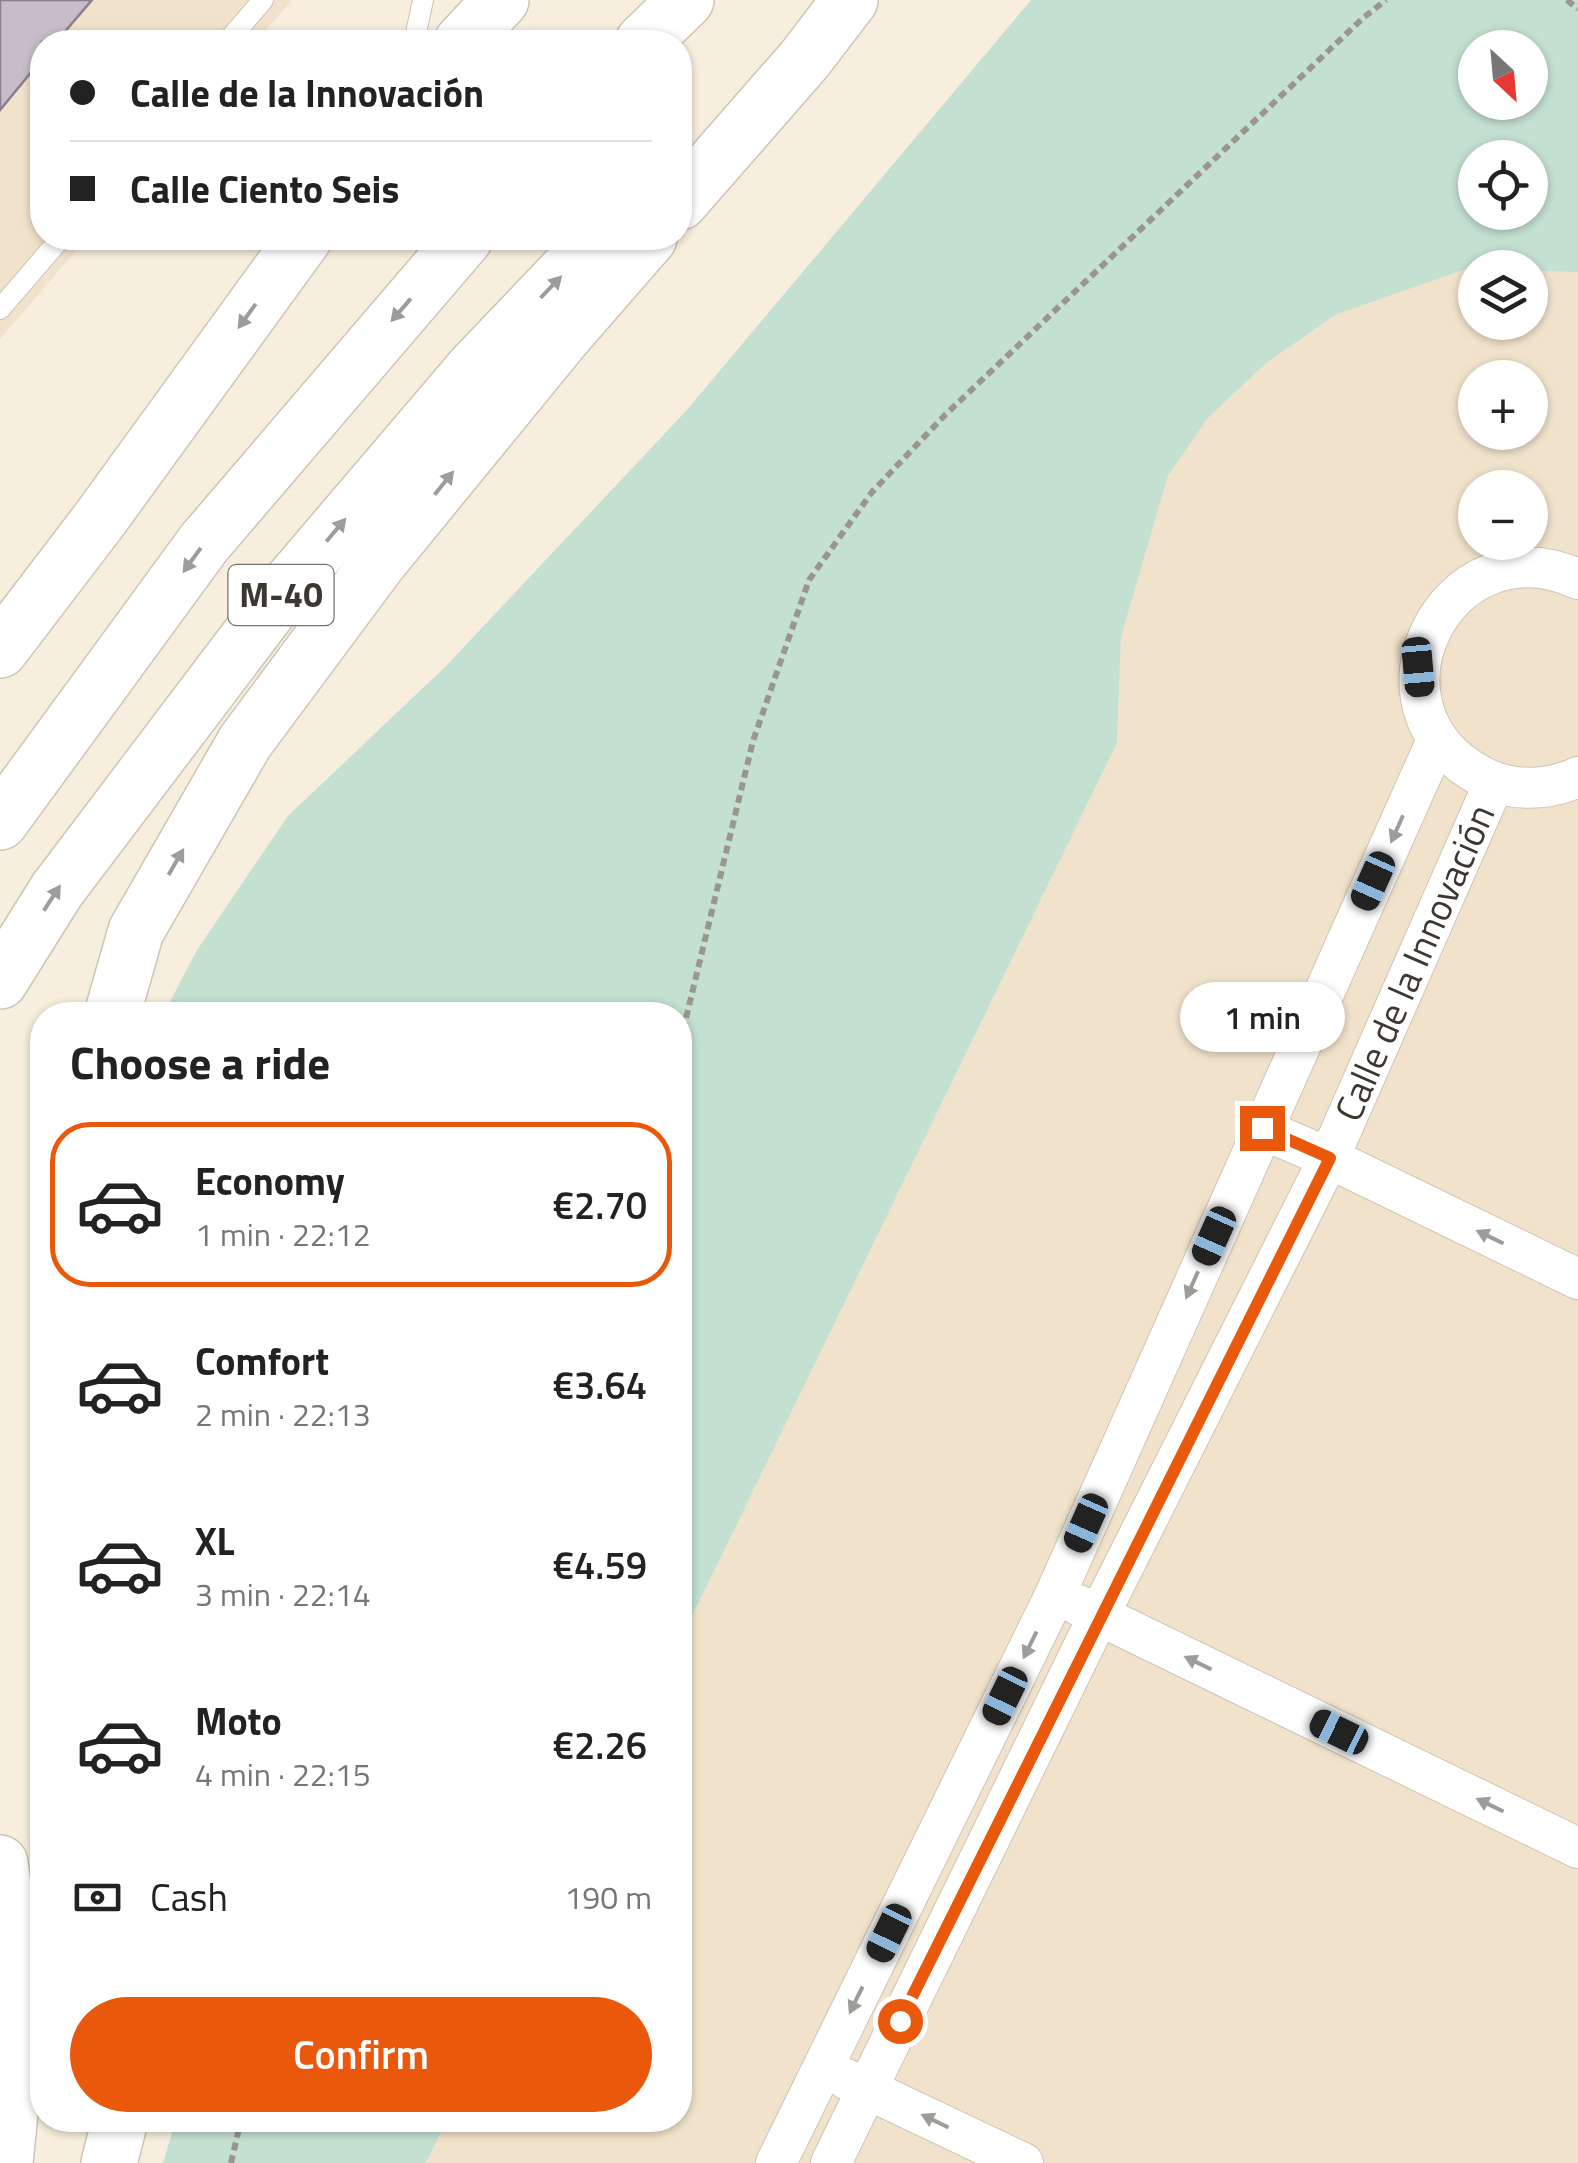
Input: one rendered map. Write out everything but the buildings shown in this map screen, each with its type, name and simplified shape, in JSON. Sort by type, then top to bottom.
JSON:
[{"type":"highway","points":[[473,30],[501,0]]},
{"type":"highway","points":[[656,30],[686,0]]},
{"type":"highway","points":[[692,139],[824,0]]},
{"type":"highway","points":[[692,188],[850,0]]},
{"type":"highway","points":[[0,650],[295,250]]},
{"type":"highway","name":"M-40","points":[[0,822],[204,544],[455,250]]},
{"type":"highway","name":"M-40","points":[[0,981],[57,890],[278,598],[473,369],[587,250]]},
{"type":"highway","points":[[116,1002],[136,931],[245,742],[378,563],[562,338],[639,250]]},
{"type":"highway","points":[[0,627],[100,519]]},
{"type":"highway","points":[[0,1864],[20,2012],[5,2163]]},
{"type":"highway","points":[[109,2163],[117,2132]]},
{"type":"street","points":[[1578,579],[1557,570],[1519,567],[1482,578],[1450,599],[1429,630],[1418,667],[1421,705],[1437,740],[1462,766],[1494,784],[1534,789],[1578,777]]},
{"type":"street","name":"Calle de la Innovación","points":[[776,2163],[1055,1595],[1437,740]]},
{"type":"street","name":"Calle de la Innovación","points":[[831,2163],[1330,1158],[1494,784]]},
{"type":"street","points":[[1262,1128],[1578,1280]]},
{"type":"street","points":[[1055,1595],[1578,1848]]},
{"type":"street","points":[[822,2068],[1023,2163]]},
{"type":"lane","points":[[238,30],[264,0]]},
{"type":"lane","points":[[417,30],[423,0]]},
{"type":"lane","points":[[0,310],[51,250]]},
{"type":"path","points":[[690,1002],[753,741],[809,580],[872,492],[945,415],[1386,0]]},
{"type":"path","points":[[1567,0],[1578,10]]},
{"type":"path","points":[[230,2163],[238,2132]]},
{"type":"shaded area","points":[[0,0],[292,0],[266,30],[30,30],[30,250],[77,250],[0,339]]},
{"type":"shaded area","points":[[1548,271],[1578,272],[1578,2163],[426,2163],[441,2132],[692,2132],[692,1616],[1117,743],[1121,637],[1168,476],[1207,419],[1265,364],[1335,315],[1458,272],[1458,340],[1548,340]]},
{"type":"green space","points":[[1031,0],[1578,0],[1578,272],[1548,271],[1548,250],[1458,250],[1458,272],[1335,315],[1265,364],[1207,419],[1168,476],[1121,637],[1117,743],[692,1616],[692,1002],[170,1002],[197,950],[288,816],[445,667],[686,411]]},
{"type":"green space","points":[[172,2132],[441,2132],[426,2163],[163,2163]]},
{"type":"route","points":[[900,2021],[1330,1158],[1262,1128]]}]
